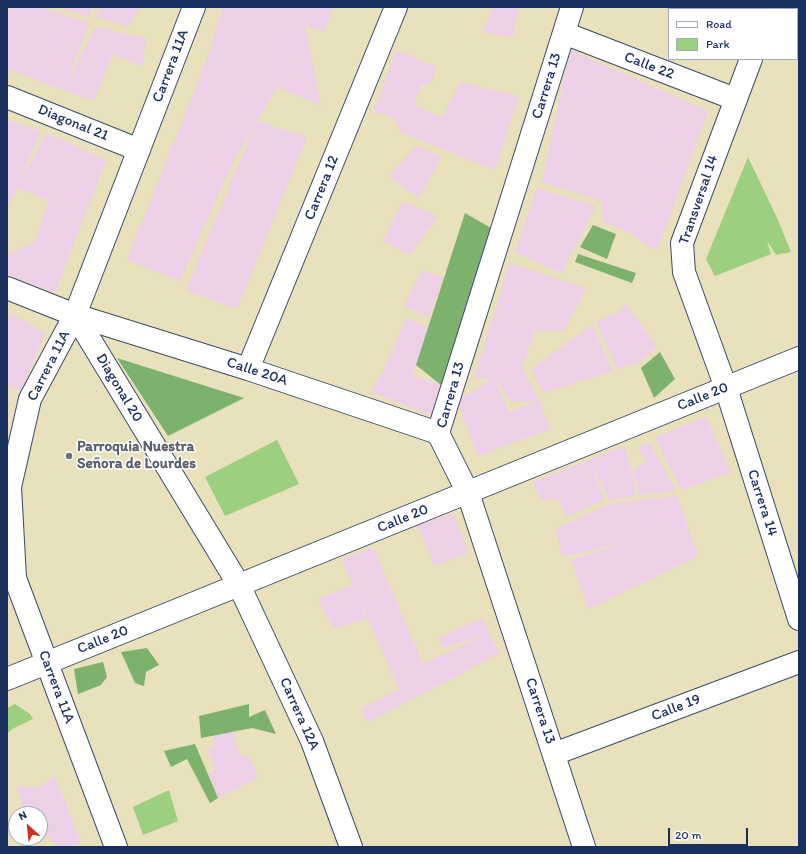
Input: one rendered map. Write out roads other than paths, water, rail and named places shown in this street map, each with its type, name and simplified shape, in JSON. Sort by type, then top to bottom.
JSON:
[{"type":"street","name":"Carrera 11A","points":[[116,847],[15,578],[10,487],[30,399],[75,315],[194,7]]},
{"type":"street","name":"Carrera 12","points":[[248,369],[396,7]]},
{"type":"street","name":"Carrera 13","points":[[572,7],[438,433],[468,492],[584,847]]},
{"type":"street","name":"Calle 22","points":[[564,33],[735,99]]},
{"type":"street","name":"Transversal 14","points":[[726,388],[684,272],[682,243],[751,60]]},
{"type":"street","name":"Diagonal 21","points":[[7,97],[139,150]]},
{"type":"street","points":[[7,288],[75,315]]},
{"type":"street","name":"Calle 20A","points":[[75,315],[248,369],[438,433]]},
{"type":"street","name":"Diagonal 20","points":[[75,315],[239,585]]},
{"type":"street","name":"Calle 20","points":[[7,679],[799,358]]},
{"type":"street","name":"Carrera 14","points":[[726,388],[799,619]]},
{"type":"street","name":"Carrera 12A","points":[[239,585],[312,741],[351,847]]},
{"type":"street","name":"Calle 19","points":[[554,754],[799,662]]},
{"type":"place","name":"Parroquia Nuestra Señora de Lourdes","points":[[69,456]]}]
